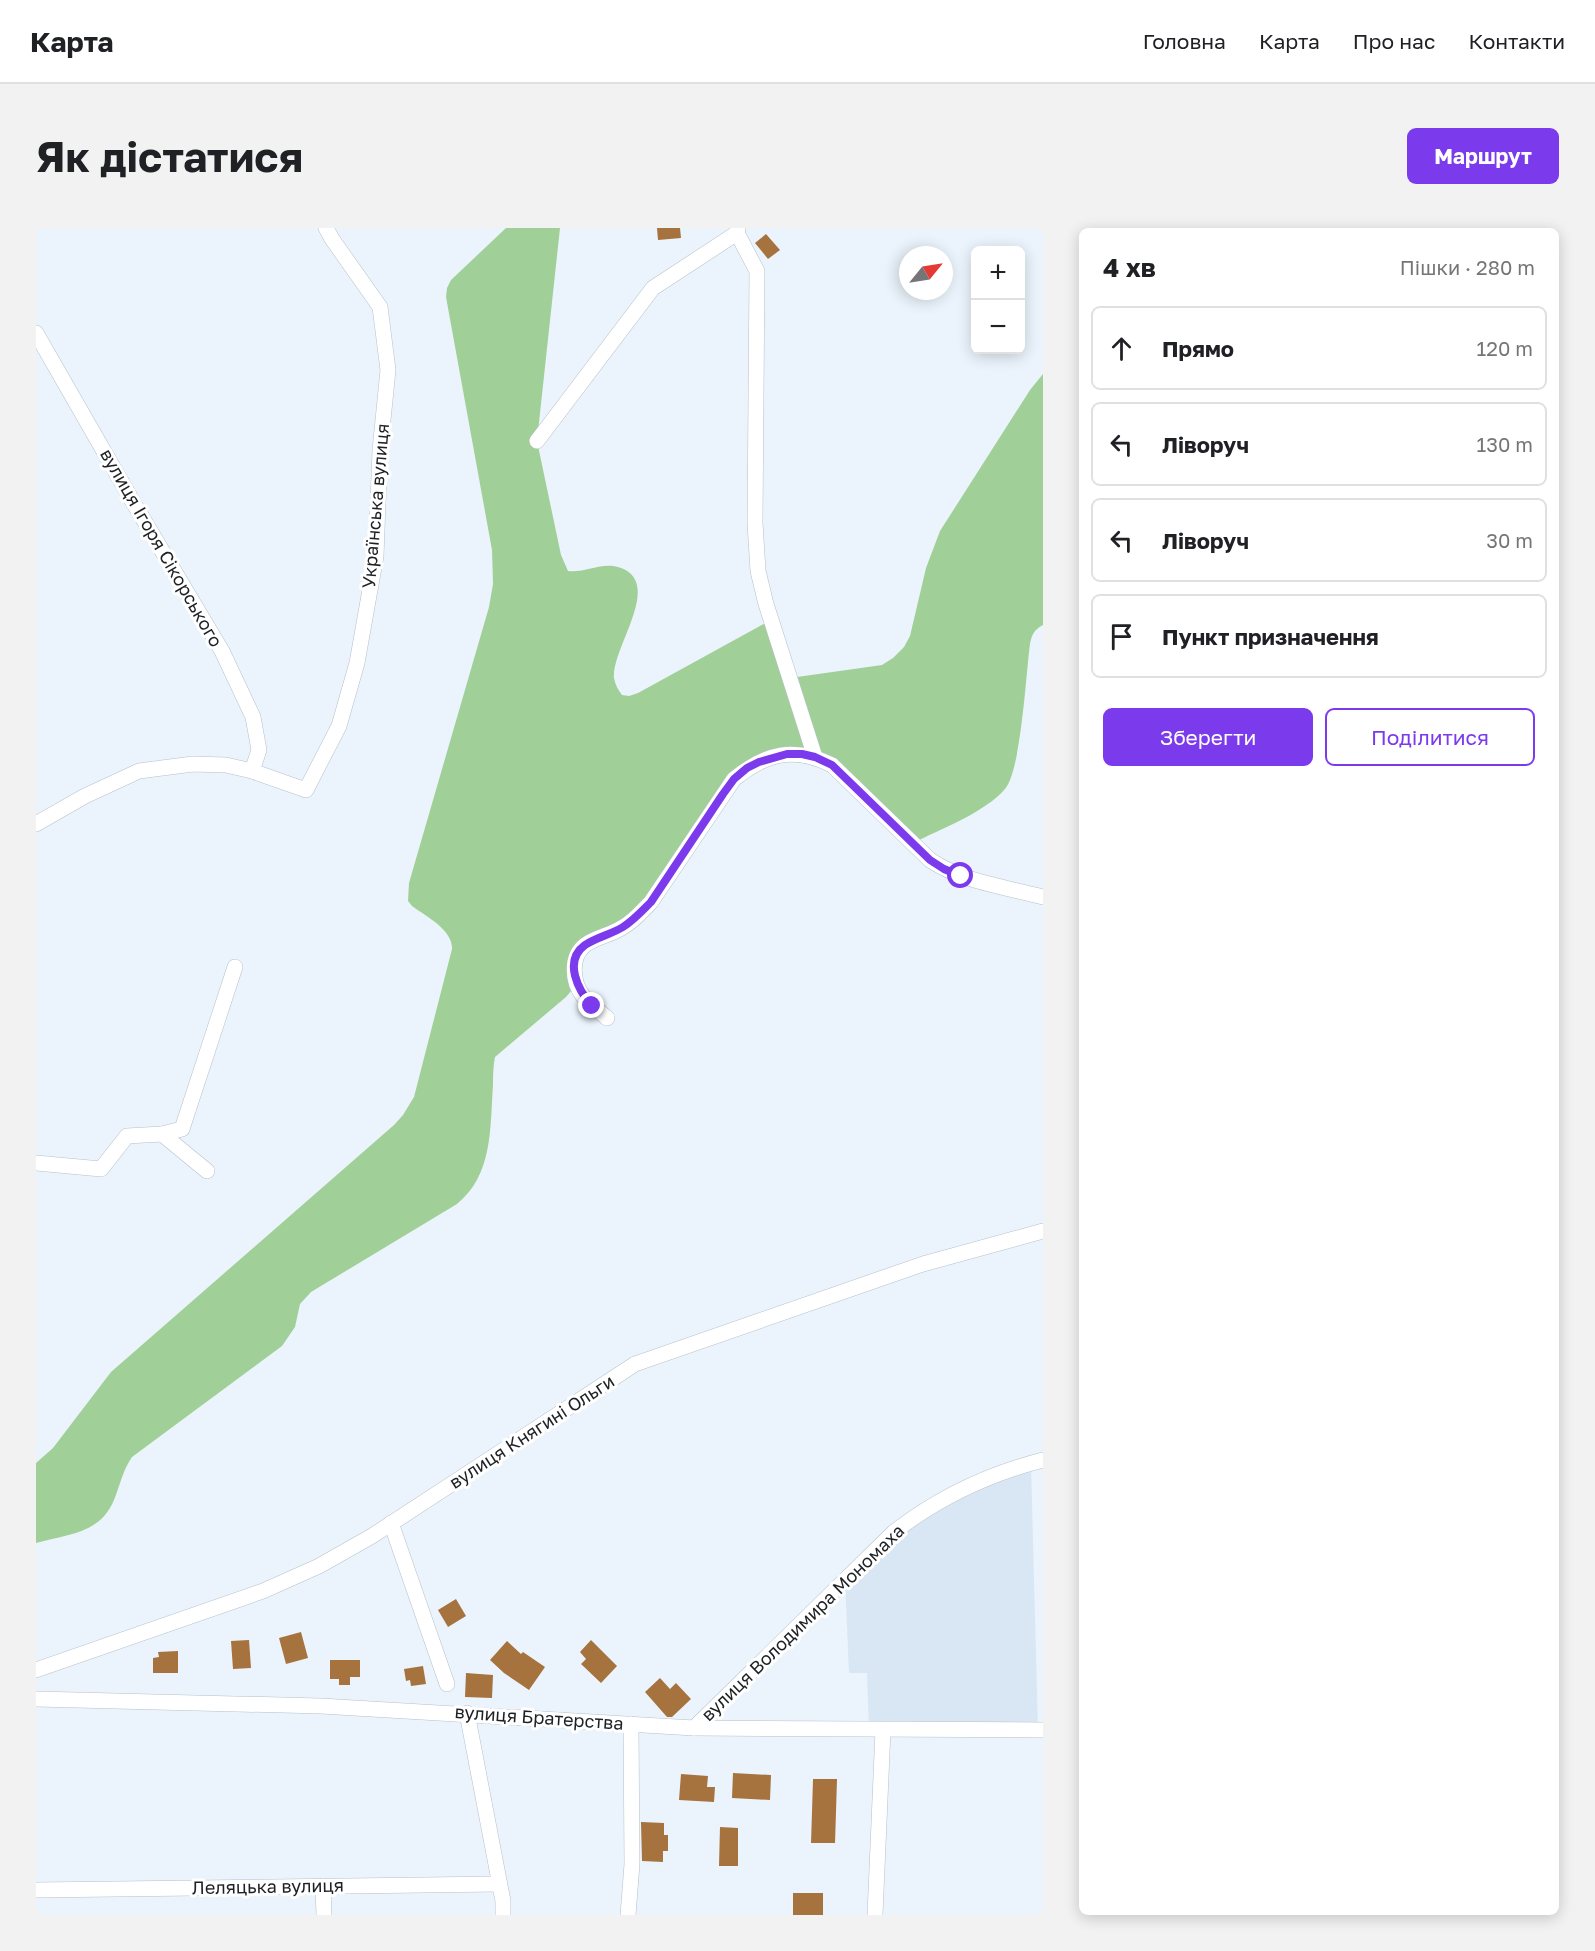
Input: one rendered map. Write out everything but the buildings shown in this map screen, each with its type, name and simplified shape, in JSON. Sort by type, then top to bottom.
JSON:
[{"type":"street","name":"Українська вулиця","points":[[252,771],[306,790],[339,726],[357,663],[376,556],[380,450],[388,370],[380,307],[326,228]]},
{"type":"street","points":[[537,441],[653,288],[737,231],[757,271],[754,523],[758,572],[815,757]]},
{"type":"street","name":"вулиця Ігоря Сікорського","points":[[36,333],[222,651],[253,717],[259,750],[252,771]]},
{"type":"street","points":[[607,1018],[582,994],[577,984],[574,961],[578,952],[591,942],[621,929],[651,902],[734,779],[747,768],[770,758],[787,754],[802,754],[832,765],[930,860],[944,869],[961,876],[1043,897]]},
{"type":"street","points":[[36,824],[86,796],[139,771],[194,764],[226,765],[252,771]]},
{"type":"street","points":[[36,1163],[101,1169],[127,1136],[162,1134],[182,1129],[235,967]]},
{"type":"street","points":[[162,1134],[207,1171]]},
{"type":"street","name":"вулиця Княгині Ольги","points":[[36,1670],[282,1583],[346,1551],[635,1364],[923,1264],[1043,1231]]},
{"type":"street","name":"вулиця Володимира Мономаха","points":[[694,1728],[901,1526],[924,1509],[959,1490],[1043,1460]]},
{"type":"street","points":[[391,1523],[447,1684]]},
{"type":"street","name":"вулиця Братерства","points":[[36,1699],[321,1706],[694,1728],[1043,1730]]},
{"type":"street","points":[[466,1713],[503,1915]]},
{"type":"street","points":[[628,1915],[632,1864],[631,1724]]},
{"type":"street","points":[[875,1915],[883,1730]]},
{"type":"street","name":"Леляцька вулиця","points":[[36,1890],[499,1884]]},
{"type":"street","points":[[323,1886],[324,1915]]},
{"type":"shaded area","points":[[1031,1463],[1038,1730],[869,1730],[867,1673],[849,1673],[845,1580],[894,1532]]},
{"type":"green space","points":[[506,228],[560,228],[537,441],[561,555],[568,571],[606,566],[618,567],[631,575],[637,586],[637,600],[633,616],[615,665],[614,680],[622,695],[629,696],[638,693],[771,620],[790,678],[882,665],[893,658],[904,647],[910,636],[926,568],[940,531],[1030,390],[1043,374],[1043,625],[1034,633],[1030,644],[1019,743],[1011,779],[1005,789],[986,806],[913,843],[815,757],[747,768],[651,902],[584,946],[577,984],[566,997],[495,1057],[487,1150],[477,1179],[469,1192],[457,1204],[311,1292],[300,1304],[295,1327],[282,1346],[132,1457],[114,1500],[100,1520],[82,1531],[36,1543],[36,1463],[53,1448],[111,1372],[394,1125],[414,1097],[452,949],[444,930],[408,901],[409,883],[489,607],[493,584],[492,550],[446,297],[451,280]]},
{"type":"route","points":[[592,1006],[577,984],[574,961],[578,952],[591,942],[621,929],[651,902],[734,779],[747,768],[770,758],[787,754],[802,754],[832,765],[930,860],[961,876]]}]
